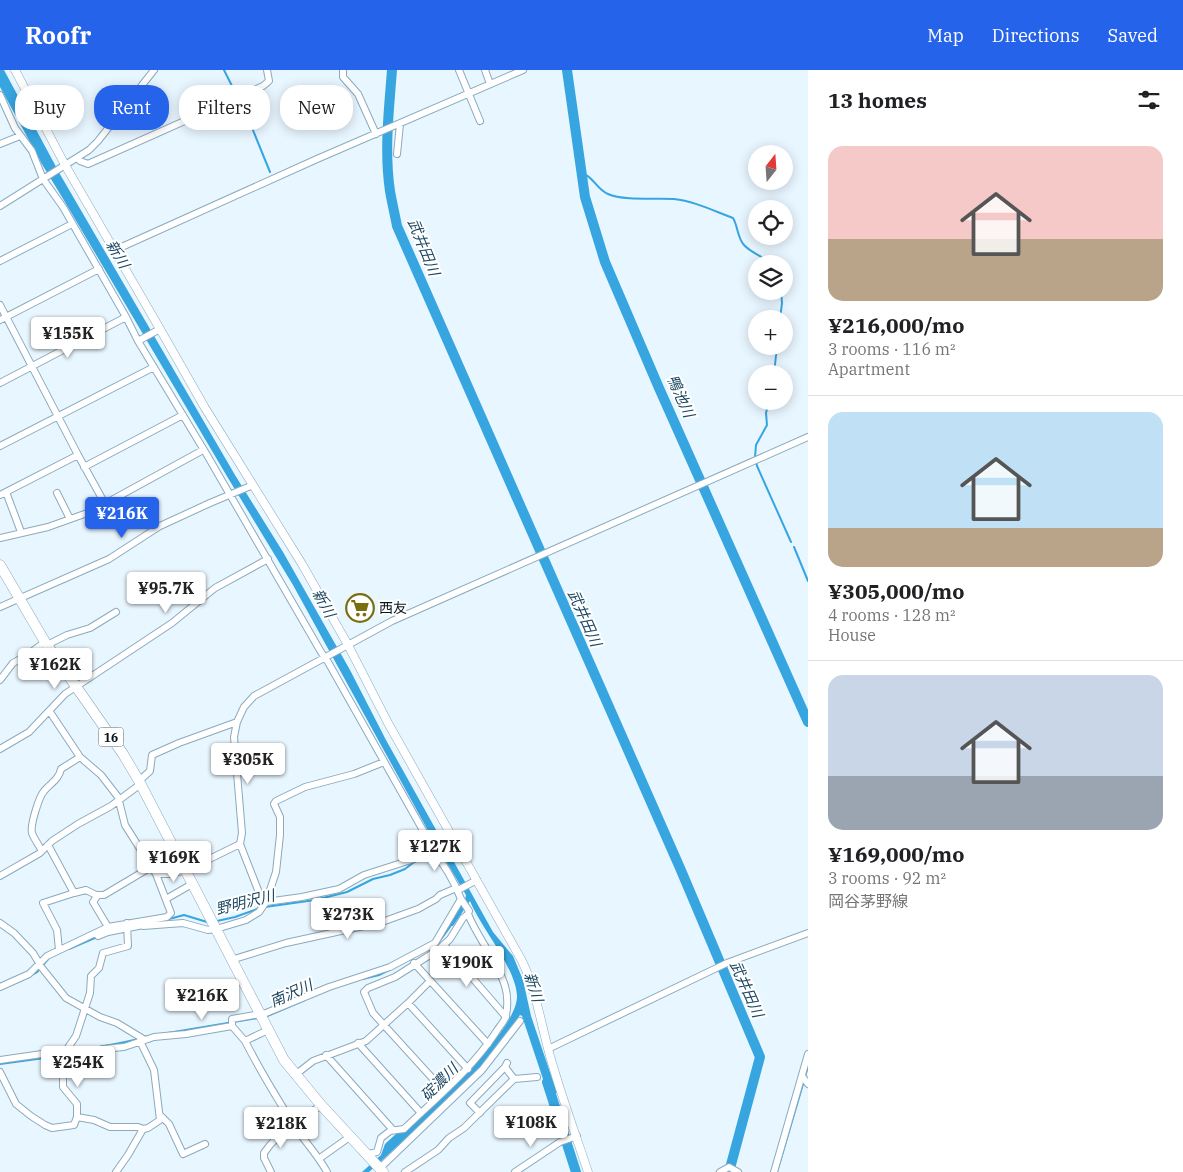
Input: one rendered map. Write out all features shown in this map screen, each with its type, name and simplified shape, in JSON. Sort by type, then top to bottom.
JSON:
[{"type":"main road","name":"16","points":[[0,565],[46,643],[123,754],[139,781],[284,1060],[295,1075],[376,1164]]},
{"type":"street","points":[[15,70],[63,167],[115,250],[157,330],[205,408],[250,487],[302,564],[474,882],[529,976],[573,1137],[588,1172]]},
{"type":"street","points":[[0,206],[89,150],[154,70]]},
{"type":"street","points":[[77,158],[80,162],[88,164],[263,86],[269,81],[267,70]]},
{"type":"street","points":[[343,70],[343,77],[358,94],[379,133]]},
{"type":"street","points":[[459,70],[480,121]]},
{"type":"street","points":[[485,70],[490,84]]},
{"type":"street","points":[[115,250],[523,70]]},
{"type":"street","points":[[0,95],[20,136],[32,151],[45,178],[154,367],[203,450],[232,494],[268,560],[326,656],[429,840],[428,844],[459,889],[461,899],[469,911],[468,914],[472,925],[498,967],[509,1003],[506,1017],[468,1069],[404,1129],[393,1130],[381,1138],[376,1164]]},
{"type":"street","points":[[397,154],[399,124]]},
{"type":"street","points":[[0,144],[20,136]]},
{"type":"street","points":[[0,261],[72,224]]},
{"type":"street","points":[[3,318],[99,269]]},
{"type":"street","points":[[0,304],[3,318],[32,366],[105,504]]},
{"type":"street","points":[[0,383],[126,317]]},
{"type":"street","points":[[139,340],[157,330]]},
{"type":"street","points":[[0,446],[154,367]]},
{"type":"street","points":[[84,467],[183,415]]},
{"type":"street","points":[[428,844],[414,859],[364,875],[339,889],[261,904],[258,890],[240,844],[242,833],[234,737],[237,722],[244,707],[254,696],[392,621],[808,437]]},
{"type":"street","points":[[0,538],[48,527],[90,512],[203,450]]},
{"type":"street","points":[[21,532],[3,493],[78,455]]},
{"type":"street","points":[[0,607],[109,559],[133,545],[151,530],[210,502],[250,487]]},
{"type":"street","points":[[57,493],[70,519]]},
{"type":"street","points":[[0,749],[29,732],[65,694],[172,623],[215,588],[268,560]]},
{"type":"street","points":[[0,680],[13,663],[46,643],[67,634],[90,628],[116,612]]},
{"type":"street","points":[[0,987],[29,974],[53,957],[108,932],[167,918],[171,913],[156,874],[125,825],[118,797],[101,775],[80,757],[50,712]]},
{"type":"street","points":[[0,876],[21,865],[78,824],[111,806],[138,786],[139,781],[150,771],[152,755],[237,722]]},
{"type":"street","points":[[42,850],[32,832],[32,823],[39,800],[59,776],[61,769],[80,757]]},
{"type":"street","points":[[143,923],[183,923],[208,930],[213,924],[246,920],[259,912],[266,902],[276,872],[280,816],[274,804],[276,801],[305,788],[354,774],[384,762]]},
{"type":"street","points":[[156,874],[171,874],[185,869],[240,844]]},
{"type":"street","points":[[48,845],[74,893]]},
{"type":"street","points":[[59,950],[57,930],[43,903],[86,890],[98,895],[104,895],[152,867]]},
{"type":"street","points":[[231,960],[286,943],[382,922],[418,909],[454,888],[459,889],[474,882]]},
{"type":"street","points":[[166,899],[192,884]]},
{"type":"street","points":[[98,895],[93,902],[108,927]]},
{"type":"street","points":[[327,1172],[320,1158],[294,1125],[270,1087],[245,1041],[232,1026],[232,1019],[260,1014],[329,987],[390,967],[435,943],[461,899]]},
{"type":"street","points":[[444,1091],[373,1013],[364,992],[368,988],[395,977],[438,950],[450,939],[463,918],[468,914]]},
{"type":"street","points":[[0,923],[6,926],[25,944],[66,998],[100,1017],[116,1023],[143,1041],[154,1070],[160,1120],[143,1129],[138,1127],[110,1127],[94,1120],[77,1117]]},
{"type":"street","points":[[41,965],[47,956],[108,927],[127,926]]},
{"type":"street","points":[[0,1072],[16,1104],[44,1125],[52,1128],[74,1125],[77,1117],[76,1104],[63,1087],[63,1072],[59,1058],[76,1036],[90,993],[91,976],[99,968],[103,953],[128,946],[127,926]]},
{"type":"street","points":[[548,1049],[724,965],[807,934]]},
{"type":"street","points":[[444,945],[506,1017]]},
{"type":"street","points":[[414,964],[488,1044]]},
{"type":"street","points":[[295,1075],[313,1061],[366,1041],[430,981]]},
{"type":"street","points":[[408,1003],[468,1069]]},
{"type":"street","points":[[376,1164],[482,1070],[520,1021]]},
{"type":"street","points":[[0,1060],[42,1054],[86,1055],[103,1049],[124,1047],[154,1037],[232,1026]]},
{"type":"street","points":[[245,1041],[268,1030]]},
{"type":"street","points":[[358,1043],[421,1113]]},
{"type":"street","points":[[774,1172],[808,1054]]},
{"type":"street","points":[[326,1055],[393,1130]]},
{"type":"street","points":[[480,1113],[470,1103],[506,1065],[514,1079]]},
{"type":"street","points":[[802,1076],[808,1084]]},
{"type":"street","points":[[405,1172],[438,1150],[449,1138],[464,1128],[514,1079],[537,1077]]},
{"type":"street","points":[[271,1172],[264,1158],[264,1153],[288,1126],[294,1125],[322,1105]]},
{"type":"street","points":[[160,1115],[169,1124],[183,1154],[205,1144]]},
{"type":"street","points":[[116,1172],[143,1129]]},
{"type":"street","points":[[320,1158],[351,1136]]},
{"type":"street","points":[[516,1172],[561,1141],[573,1137]]},
{"type":"street","points":[[720,1172],[733,1169]]},
{"type":"water","points":[[0,70],[4,70],[15,90],[15,115],[0,87]]},
{"type":"water","points":[[23,130],[36,130],[61,176],[235,475],[283,552],[350,670],[386,740],[493,932],[513,956],[523,980],[531,1016],[557,1093],[548,1094],[522,1016],[520,1015],[473,1076],[369,1172],[362,1172],[381,1155],[385,1144],[397,1133],[404,1133],[416,1122],[451,1089],[488,1048],[503,1029],[513,1011],[517,996],[515,985],[505,961],[470,901],[453,926],[449,925],[465,900],[466,895],[431,836],[293,585]]},
{"type":"waterway","points":[[224,70],[248,118],[270,172]]},
{"type":"waterway","name":"武井田川","points":[[392,70],[387,161],[390,191],[397,226],[680,868],[760,1057],[729,1172]]},
{"type":"waterway","name":"鴨池川","points":[[567,70],[585,197],[605,262],[808,722]]},
{"type":"waterway","points":[[582,173],[589,177],[604,192],[614,196],[681,200],[733,218],[744,245],[758,255]]},
{"type":"waterway","points":[[781,310],[782,300]]},
{"type":"waterway","points":[[775,365],[776,355]]},
{"type":"waterway","points":[[767,410],[767,425],[756,445],[755,457],[757,466],[791,542]]},
{"type":"waterway","points":[[794,547],[808,581]]},
{"type":"waterway","name":"野明沢川","points":[[265,907],[315,900],[347,892],[373,879],[405,869],[430,850]]},
{"type":"waterway","name":"野明沢川","points":[[217,921],[260,908]]},
{"type":"waterway","name":"野明沢川","points":[[169,919],[184,915],[207,922]]},
{"type":"waterway","name":"南沢川","points":[[439,942],[452,924]]},
{"type":"waterway","name":"野明沢川","points":[[69,949],[97,937]]},
{"type":"waterway","name":"野明沢川","points":[[20,981],[37,972],[49,958]]},
{"type":"waterway","name":"南沢川","points":[[363,979],[389,970]]},
{"type":"waterway","name":"南沢川","points":[[265,1017],[305,1000]]},
{"type":"waterway","name":"南沢川","points":[[144,1037],[258,1018]]},
{"type":"waterway","name":"南沢川","points":[[71,1053],[138,1039]]},
{"type":"waterway","name":"南沢川","points":[[0,1064],[52,1057]]},
{"type":"waterway","points":[[805,1076],[808,1067]]},
{"type":"waterway","name":"新川","points":[[547,1082],[576,1172]]},
{"type":"waterway","points":[[777,1172],[803,1084]]},
{"type":"place","name":"西友","points":[[360,608]]},
{"type":"water label","name":"碇濃川","points":[[439,1082]]}]
